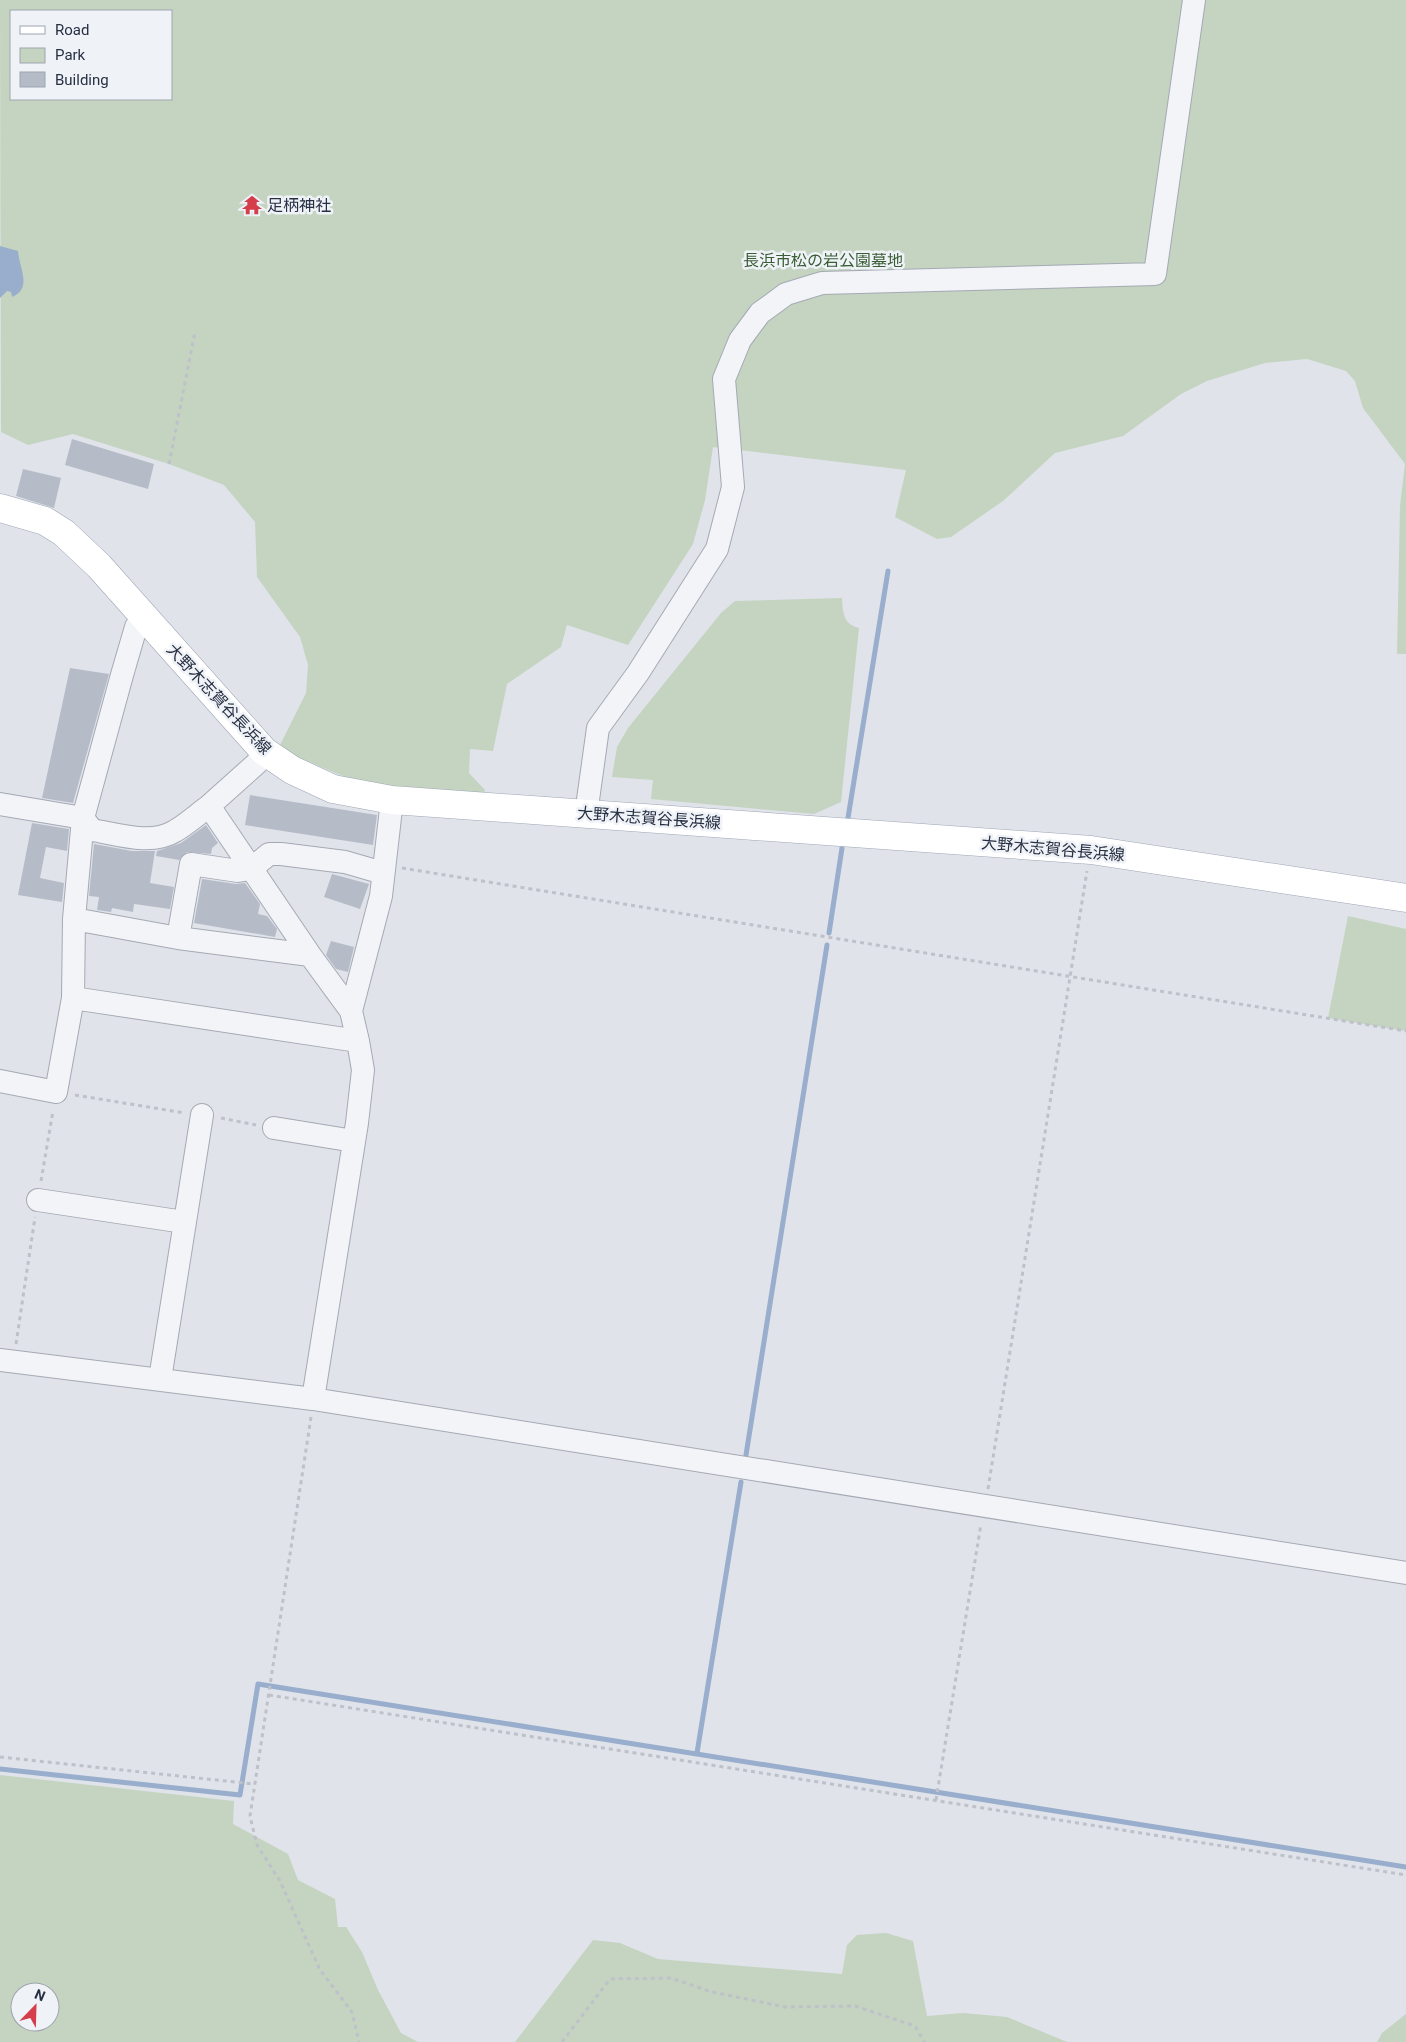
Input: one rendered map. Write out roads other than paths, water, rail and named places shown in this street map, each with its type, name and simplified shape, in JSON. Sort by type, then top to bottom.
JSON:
[{"type":"main road","name":"大野木志賀谷長浜線","points":[[0,508],[45,521],[64,533],[99,566],[264,751],[292,770],[333,788],[392,800],[1091,850],[1406,898]]},
{"type":"street","points":[[586,814],[598,728],[638,672],[717,549],[732,487],[724,379],[740,340],[760,313],[786,294],[822,283],[1154,274],[1194,0]]},
{"type":"street","points":[[0,1081],[56,1092],[73,998],[74,919],[83,818],[136,627],[143,616]]},
{"type":"street","points":[[0,804],[83,818],[92,830],[143,838],[160,837],[174,832],[209,806],[257,763],[264,751]]},
{"type":"street","points":[[351,1011],[381,896],[392,800]]},
{"type":"street","points":[[209,806],[310,956],[351,1011],[358,1041],[363,1070],[354,1141],[313,1399]]},
{"type":"street","points":[[178,938],[191,864],[238,871],[252,869],[269,854],[281,854],[384,869]]},
{"type":"street","points":[[74,919],[178,938],[310,956]]},
{"type":"street","points":[[73,998],[358,1041]]},
{"type":"street","points":[[160,1379],[202,1115]]},
{"type":"street","points":[[274,1128],[354,1141]]},
{"type":"street","points":[[38,1200],[184,1222]]},
{"type":"street","points":[[7,1360],[313,1399],[1406,1573]]},
{"type":"water","points":[[0,246],[18,251],[23,283],[22,288],[12,297],[11,292],[7,291],[0,298]]},
{"type":"waterway","points":[[847,824],[888,571]]},
{"type":"waterway","points":[[829,933],[842,848]]},
{"type":"waterway","points":[[746,1455],[827,945]]},
{"type":"waterway","points":[[697,1753],[741,1482]]},
{"type":"waterway","points":[[0,1769],[240,1795],[258,1684],[1406,1867]]},
{"type":"place","name":"足柄神社","points":[[252,205]]},
{"type":"park label","name":"長浜市松の岩公園墓地","points":[[823,260]]}]
